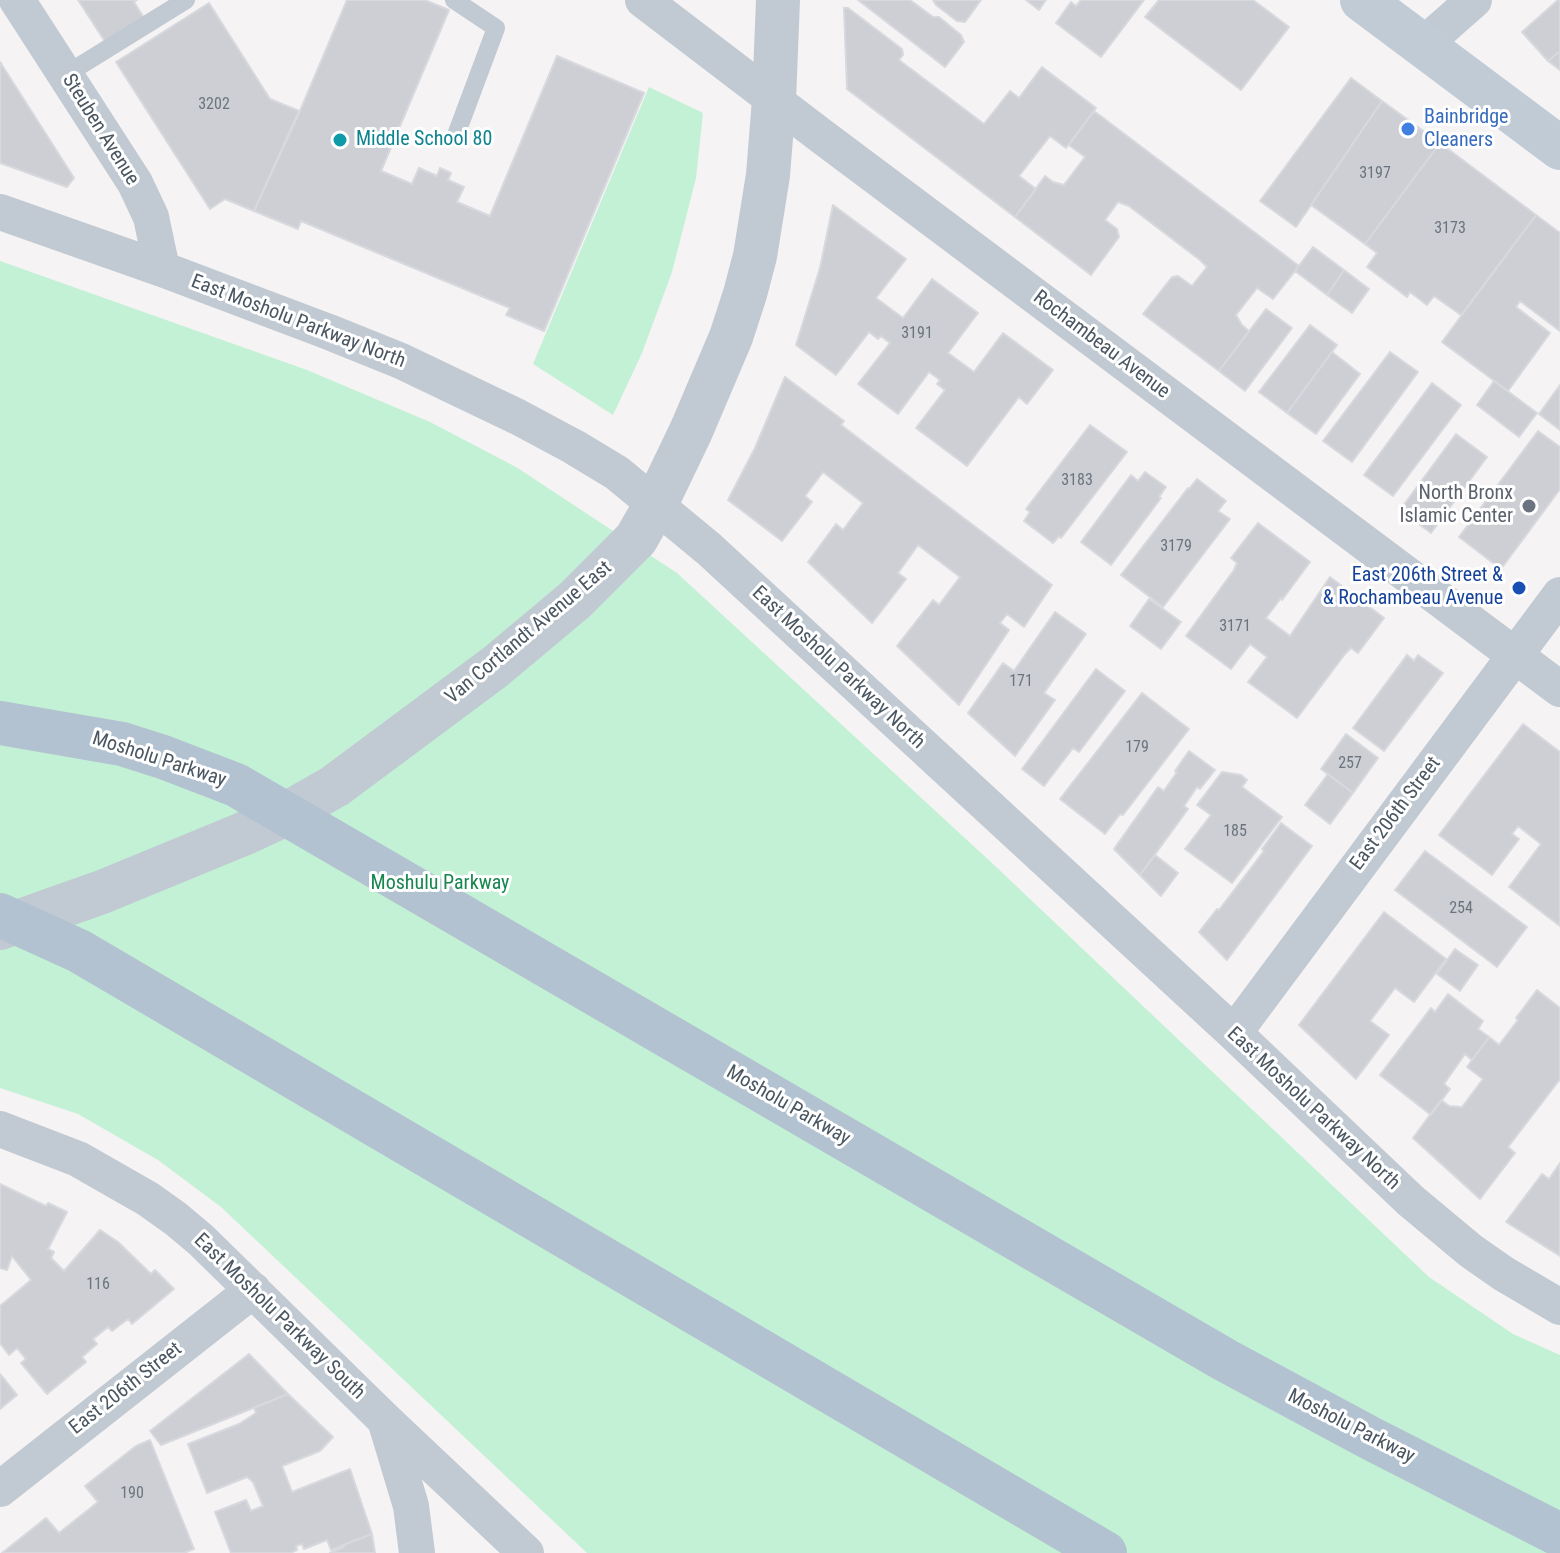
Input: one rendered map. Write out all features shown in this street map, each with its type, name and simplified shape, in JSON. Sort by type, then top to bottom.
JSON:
[{"type":"main road","points":[[1362,0],[1560,148]]},
{"type":"main road","name":"Mosholu Parkway","points":[[0,723],[75,734],[136,748],[236,785],[1225,1360],[1560,1535]]},
{"type":"main road","points":[[6,922],[79,951],[1105,1553]]},
{"type":"street","name":"Steuben Avenue","points":[[17,0],[135,183],[154,230],[162,269]]},
{"type":"street","name":"Rochambeau Avenue","points":[[643,0],[1560,689]]},
{"type":"street","name":"Van Cortlandt Avenue East","points":[[6,922],[102,892],[243,834],[335,786],[495,667],[575,600],[636,539],[674,470],[715,377],[745,294],[763,214],[774,100],[778,0]]},
{"type":"street","points":[[1423,45],[1474,0]]},
{"type":"street","name":"East Mosholu Parkway North","points":[[0,212],[329,332],[460,387],[599,461],[709,549],[1440,1226],[1504,1274],[1560,1307]]},
{"type":"street","name":"East 206th Street","points":[[1234,1033],[1560,595]]},
{"type":"street","name":"East Mosholu Parkway South","points":[[0,1129],[78,1159],[148,1199],[176,1219],[526,1553]]},
{"type":"street","name":"East 206th Street","points":[[0,1489],[253,1290]]},
{"type":"street","points":[[386,1421],[411,1506],[417,1553]]},
{"type":"lane","points":[[65,75],[186,0]]},
{"type":"lane","points":[[454,0],[496,28],[456,135]]},
{"type":"green space","points":[[649,87],[703,113],[696,178],[672,272],[642,353],[613,415],[533,364]]},
{"type":"green space","name":"Moshulu Parkway","points":[[0,261],[307,370],[430,422],[516,467],[677,573],[993,864],[1429,1277],[1513,1334],[1560,1355],[1560,1553],[587,1553],[221,1207],[158,1160],[78,1114],[0,1088]]},
{"type":"building","points":[[78,0],[137,0],[134,2],[144,18],[106,43]]},
{"type":"building","name":"Middle School 80","points":[[347,0],[425,0],[449,10],[381,171],[412,184],[419,168],[437,176],[440,168],[451,173],[448,180],[464,187],[457,202],[490,216],[557,56],[644,93],[544,331],[506,315],[510,308],[301,221],[298,229],[254,211]]},
{"type":"building","points":[[858,0],[910,0],[933,17],[939,17],[961,35],[964,42],[945,67]]},
{"type":"building","points":[[933,0],[981,0],[965,22],[957,21]]},
{"type":"building","points":[[1026,0],[1046,0],[1039,10]]},
{"type":"building","points":[[1081,0],[1144,0],[1101,57],[1056,23],[1071,2],[1076,6]]},
{"type":"building","points":[[1159,0],[1253,0],[1289,27],[1241,90],[1145,17]]},
{"type":"building","points":[[1558,0],[1560,51],[1548,61],[1522,32]]},
{"type":"building","points":[[209,3],[270,99],[299,111],[254,211],[225,199],[210,209],[116,62]]},
{"type":"building","points":[[844,8],[902,49],[903,55],[899,60],[984,124],[1010,91],[1019,98],[1042,67],[1096,108],[1066,148],[1050,136],[1019,176],[1036,189],[1015,217],[847,89]]},
{"type":"building","points":[[1560,51],[1560,70],[1548,61]]},
{"type":"building","points":[[0,62],[74,178],[67,187],[0,163]]},
{"type":"building","points":[[1351,78],[1382,101],[1296,227],[1260,201]]},
{"type":"building","points":[[1382,101],[1440,143],[1365,244],[1311,205]]},
{"type":"building","points":[[1094,111],[1299,266],[1273,299],[1257,288],[1236,315],[1249,331],[1219,371],[1143,314],[1172,277],[1178,276],[1192,286],[1207,267],[1129,206],[1118,202],[1105,220],[1117,229],[1119,237],[1091,275],[1015,217],[1045,176],[1064,185],[1085,157],[1069,145]]},
{"type":"building","points":[[1440,143],[1536,215],[1461,315],[1434,296],[1427,305],[1410,292],[1407,297],[1367,267],[1377,253],[1365,244]]},
{"type":"building","points":[[833,205],[906,259],[876,298],[903,318],[932,279],[978,313],[948,353],[974,372],[1003,333],[1053,370],[1027,404],[1019,397],[967,466],[916,428],[945,390],[937,384],[940,380],[929,372],[898,414],[858,384],[890,343],[881,336],[878,339],[869,332],[836,375],[796,345],[820,268]]},
{"type":"building","points":[[1536,215],[1560,233],[1560,331],[1520,301],[1516,307],[1550,333],[1508,391],[1442,342]]},
{"type":"building","points":[[1313,247],[1344,270],[1327,295],[1295,271]]},
{"type":"building","points":[[1344,270],[1369,289],[1352,313],[1327,295]]},
{"type":"building","points":[[1266,309],[1292,328],[1245,391],[1219,371]]},
{"type":"building","points":[[1310,325],[1337,345],[1287,413],[1259,392]]},
{"type":"building","points":[[1332,352],[1360,374],[1316,434],[1287,413]]},
{"type":"building","points":[[1390,352],[1418,372],[1352,462],[1323,441]]},
{"type":"building","points":[[785,377],[844,421],[841,425],[1052,585],[1024,627],[1007,614],[1000,623],[1009,630],[959,705],[897,646],[933,600],[939,605],[960,577],[918,545],[898,573],[906,579],[872,623],[808,562],[836,524],[843,530],[863,503],[823,472],[805,496],[812,502],[782,541],[728,500],[755,448]]},
{"type":"building","points":[[1494,381],[1537,413],[1519,437],[1477,405]]},
{"type":"building","points":[[1432,383],[1461,405],[1393,496],[1364,475]]},
{"type":"building","points":[[1560,385],[1560,430],[1539,414]]},
{"type":"building","points":[[1090,425],[1127,452],[1061,538],[1059,536],[1053,543],[1024,521],[1030,512],[1026,509]]},
{"type":"building","points":[[1538,431],[1560,447],[1560,489],[1501,569],[1459,537]]},
{"type":"building","points":[[1456,434],[1487,457],[1431,533],[1400,510]]},
{"type":"building","points":[[1145,472],[1166,487],[1111,565],[1081,542],[1131,475],[1138,481]]},
{"type":"building","points":[[1197,479],[1226,501],[1218,511],[1230,519],[1163,607],[1121,575]]},
{"type":"building","points":[[1258,523],[1310,562],[1266,618],[1290,636],[1330,577],[1384,618],[1358,653],[1351,648],[1345,654],[1297,718],[1248,682],[1267,657],[1250,644],[1231,669],[1186,636],[1234,570],[1237,563],[1231,558]]},
{"type":"building","points":[[1149,599],[1181,622],[1161,649],[1130,626]]},
{"type":"building","points":[[1055,612],[1086,634],[1044,693],[1055,700],[1015,756],[968,713],[1003,663],[1014,671]]},
{"type":"building","points":[[1407,655],[1414,661],[1418,655],[1443,673],[1384,751],[1353,728]]},
{"type":"building","points":[[1096,669],[1125,691],[1079,752],[1073,748],[1044,786],[1022,769]]},
{"type":"building","points":[[1142,693],[1189,729],[1105,834],[1060,799]]},
{"type":"building","points":[[1523,724],[1560,752],[1560,926],[1509,887],[1541,844],[1518,826],[1512,834],[1519,839],[1492,875],[1439,835]]},
{"type":"building","points":[[1346,734],[1378,758],[1353,793],[1321,769]]},
{"type":"building","points":[[1189,751],[1215,770],[1200,789],[1197,787],[1184,806],[1188,809],[1140,875],[1114,849],[1158,787],[1164,791]]},
{"type":"building","points":[[1222,772],[1241,775],[1247,780],[1242,787],[1282,817],[1232,883],[1185,849],[1211,815],[1197,805]]},
{"type":"building","points":[[1328,774],[1353,793],[1330,824],[1305,805]]},
{"type":"building","points":[[1281,823],[1312,846],[1227,960],[1199,932],[1264,851],[1262,849]]},
{"type":"building","points":[[1425,851],[1527,927],[1497,967],[1395,890]]},
{"type":"building","points":[[1155,855],[1178,873],[1161,896],[1140,875]]},
{"type":"building","points":[[1384,912],[1446,959],[1414,1002],[1395,988],[1370,1021],[1389,1035],[1356,1079],[1299,1025]]},
{"type":"building","points":[[1455,949],[1478,965],[1460,991],[1437,974]]},
{"type":"building","points":[[1537,990],[1560,1008],[1560,1079],[1508,1147],[1515,1153],[1480,1199],[1413,1138],[1441,1100],[1449,1106],[1462,1107],[1483,1079],[1467,1067],[1489,1037],[1499,1045]]},
{"type":"building","points":[[1448,994],[1483,1021],[1478,1029],[1489,1037],[1472,1060],[1465,1054],[1444,1084],[1450,1089],[1431,1115],[1380,1075],[1431,1008],[1435,1012]]},
{"type":"building","points":[[1560,1163],[1560,1256],[1506,1222],[1542,1174],[1549,1179]]},
{"type":"building","points":[[0,1184],[46,1206],[48,1203],[67,1212],[48,1249],[54,1252],[51,1258],[64,1271],[100,1230],[118,1242],[151,1274],[155,1270],[174,1289],[132,1324],[128,1319],[112,1331],[108,1327],[93,1339],[97,1344],[82,1357],[86,1362],[47,1394],[21,1363],[26,1359],[17,1348],[9,1355],[0,1343],[0,1306],[31,1280],[12,1256],[7,1270],[0,1268]]},
{"type":"building","points":[[249,1354],[288,1394],[161,1445],[150,1431]]},
{"type":"building","points":[[0,1374],[17,1395],[0,1409]]},
{"type":"building","points":[[288,1394],[333,1437],[320,1451],[282,1466],[292,1492],[350,1469],[372,1534],[331,1550],[327,1540],[304,1549],[302,1544],[296,1546],[297,1550],[290,1553],[231,1553],[215,1512],[246,1500],[251,1511],[263,1506],[253,1482],[247,1477],[207,1493],[188,1444],[239,1424],[256,1413],[254,1408]]},
{"type":"building","points":[[150,1440],[194,1549],[184,1553],[2,1553],[46,1518],[59,1533],[98,1502],[85,1486],[136,1446]]},
{"type":"building","points":[[372,1534],[375,1553],[330,1553],[343,1545]]},
{"type":"place","name":"Bainbridge Cleaners","points":[[1408,129]]},
{"type":"place","name":"Middle School 80","points":[[340,140]]},
{"type":"place","name":"North Bronx Islamic Center","points":[[1529,506]]},
{"type":"place","name":"East 206th Street & & Rochambeau Avenue","points":[[1519,588]]}]
